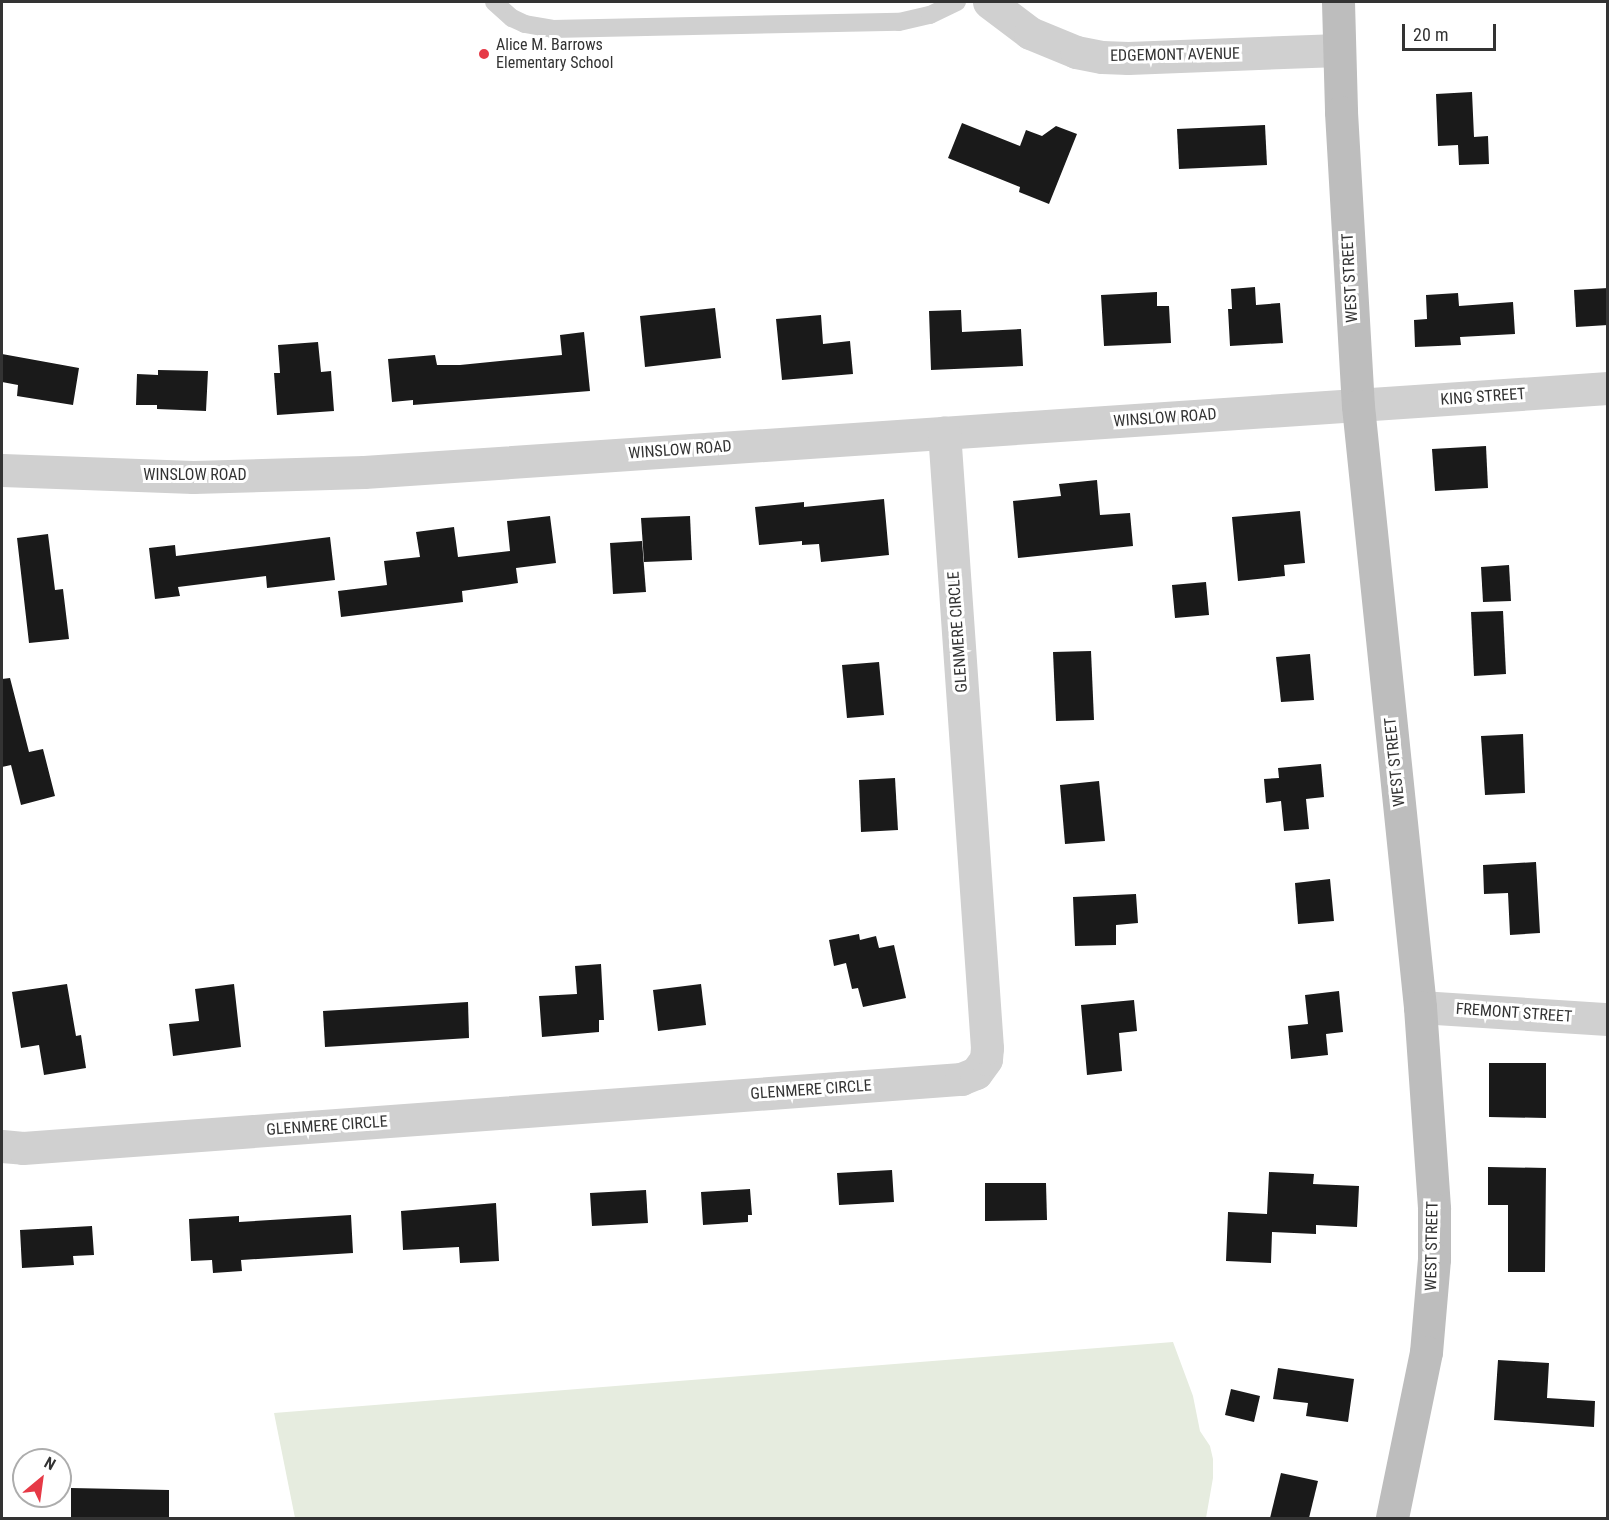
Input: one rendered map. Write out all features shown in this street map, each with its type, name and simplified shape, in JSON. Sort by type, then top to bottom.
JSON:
[{"type":"main road","name":"WEST STREET","points":[[1338,2],[1358,406],[1420,1007],[1432,1166],[1434,1259],[1421,1385],[1392,1518]]},
{"type":"street","name":"EDGEMONT AVENUE","points":[[989,2],[1009,19],[1037,37],[1076,51],[1102,57],[1339,50]]},
{"type":"street","name":"KING STREET","points":[[1358,406],[1608,388]]},
{"type":"street","name":"WINSLOW ROAD","points":[[2,470],[182,476],[310,474],[1358,406]]},
{"type":"street","name":"GLENMERE CIRCLE","points":[[2,1146],[23,1148],[961,1079],[976,1073],[986,1059],[987,1048],[944,432]]},
{"type":"street","name":"FREMONT STREET","points":[[1420,1007],[1608,1019]]},
{"type":"lane","points":[[494,2],[512,18],[525,24],[552,29],[899,22],[930,15],[957,2]]},
{"type":"shaded area","points":[[1173,1342],[1193,1396],[1200,1431],[1210,1446],[1213,1459],[1213,1478],[1206,1518],[295,1518],[274,1413]]},
{"type":"building","points":[[1472,92],[1474,137],[1488,136],[1489,164],[1459,165],[1458,145],[1438,146],[1436,94]]},
{"type":"building","points":[[962,123],[1020,146],[1026,130],[1042,136],[1056,126],[1077,134],[1049,204],[1019,192],[1020,187],[948,158]]},
{"type":"building","points":[[1265,125],[1267,165],[1179,169],[1177,129]]},
{"type":"building","points":[[1255,287],[1256,305],[1280,303],[1283,343],[1230,346],[1228,309],[1232,309],[1231,289]]},
{"type":"building","points":[[1608,288],[1608,325],[1576,327],[1574,290]]},
{"type":"building","points":[[1157,292],[1157,306],[1169,306],[1171,343],[1104,346],[1101,295]]},
{"type":"building","points":[[1458,293],[1459,306],[1513,302],[1515,334],[1460,337],[1461,345],[1415,347],[1414,320],[1427,319],[1426,295]]},
{"type":"building","points":[[715,308],[721,358],[645,367],[640,316]]},
{"type":"building","points":[[961,310],[962,332],[1021,329],[1023,366],[931,370],[929,311]]},
{"type":"building","points":[[821,315],[823,344],[850,341],[853,374],[782,380],[776,319]]},
{"type":"building","points":[[584,332],[590,391],[413,405],[413,400],[392,402],[388,359],[435,355],[437,365],[460,365],[562,355],[560,335]]},
{"type":"building","points":[[318,342],[321,372],[331,371],[334,411],[277,415],[274,373],[280,373],[278,345]]},
{"type":"building","points":[[2,354],[79,368],[73,405],[17,396],[18,385],[2,382]]},
{"type":"building","points":[[158,370],[208,371],[206,411],[157,409],[157,405],[136,405],[137,374],[158,375]]},
{"type":"building","points":[[1486,446],[1488,488],[1435,491],[1432,449]]},
{"type":"building","points":[[1097,480],[1100,515],[1130,513],[1133,546],[1018,558],[1013,501],[1061,496],[1059,484]]},
{"type":"building","points":[[884,499],[889,555],[821,562],[819,544],[802,545],[802,541],[759,545],[755,507],[804,502],[804,507]]},
{"type":"building","points":[[1300,511],[1305,563],[1284,565],[1285,576],[1238,581],[1232,517]]},
{"type":"building","points":[[550,516],[556,563],[516,568],[518,583],[462,591],[463,602],[341,617],[338,591],[387,585],[384,561],[420,557],[416,532],[454,527],[458,557],[510,551],[507,521]]},
{"type":"building","points":[[690,516],[692,560],[644,562],[641,518]]},
{"type":"building","points":[[48,534],[55,590],[63,589],[69,639],[29,643],[17,538]]},
{"type":"building","points":[[330,537],[335,580],[267,588],[266,576],[178,587],[180,596],[155,599],[149,548],[175,545],[176,556]]},
{"type":"building","points":[[642,541],[646,592],[613,594],[610,543]]},
{"type":"building","points":[[1509,565],[1511,601],[1483,602],[1481,567]]},
{"type":"building","points":[[1206,582],[1209,615],[1175,618],[1172,585]]},
{"type":"building","points":[[1503,611],[1506,674],[1474,676],[1471,612]]},
{"type":"building","points":[[1091,651],[1094,720],[1056,721],[1053,652]]},
{"type":"building","points":[[1310,654],[1314,700],[1281,702],[1276,657]]},
{"type":"building","points":[[879,662],[884,715],[847,718],[842,665]]},
{"type":"building","points":[[10,678],[29,752],[43,749],[55,796],[21,805],[11,765],[2,767],[2,679]]},
{"type":"building","points":[[1523,734],[1525,793],[1485,795],[1481,736]]},
{"type":"building","points":[[1321,764],[1324,797],[1306,799],[1309,829],[1284,831],[1281,801],[1266,803],[1264,779],[1279,778],[1278,768]]},
{"type":"building","points":[[895,778],[898,830],[861,832],[859,780]]},
{"type":"building","points":[[1099,781],[1105,841],[1065,844],[1060,785]]},
{"type":"building","points":[[1536,862],[1540,933],[1510,935],[1508,893],[1484,894],[1483,865]]},
{"type":"building","points":[[1330,879],[1334,921],[1298,924],[1295,883]]},
{"type":"building","points":[[1136,894],[1138,923],[1116,925],[1116,945],[1075,946],[1073,897]]},
{"type":"building","points":[[859,934],[860,940],[876,936],[879,948],[894,945],[906,998],[863,1007],[858,988],[852,989],[846,963],[834,966],[829,940]]},
{"type":"building","points":[[601,964],[604,1020],[599,1020],[599,1032],[542,1037],[539,996],[577,994],[575,966]]},
{"type":"building","points":[[67,984],[76,1036],[81,1035],[86,1068],[44,1075],[39,1045],[21,1048],[12,992]]},
{"type":"building","points":[[234,984],[241,1047],[173,1056],[169,1024],[199,1021],[195,989]]},
{"type":"building","points":[[701,984],[706,1025],[658,1031],[653,990]]},
{"type":"building","points":[[1339,991],[1343,1032],[1326,1034],[1328,1055],[1291,1059],[1288,1026],[1308,1024],[1305,995]]},
{"type":"building","points":[[1134,1000],[1137,1031],[1119,1033],[1122,1071],[1087,1075],[1081,1005]]},
{"type":"building","points":[[468,1002],[469,1038],[325,1047],[323,1011]]},
{"type":"building","points":[[1489,1063],[1546,1063],[1546,1118],[1489,1117]]},
{"type":"building","points":[[1488,1167],[1546,1168],[1545,1272],[1508,1272],[1508,1205],[1488,1205]]},
{"type":"building","points":[[892,1170],[894,1202],[839,1205],[837,1173]]},
{"type":"building","points":[[1269,1172],[1314,1174],[1313,1184],[1359,1186],[1357,1227],[1316,1225],[1316,1234],[1272,1232],[1271,1263],[1226,1261],[1228,1212],[1267,1214]]},
{"type":"building","points":[[985,1183],[1046,1183],[1047,1220],[985,1221]]},
{"type":"building","points":[[750,1189],[752,1215],[748,1215],[748,1222],[703,1225],[701,1192]]},
{"type":"building","points":[[646,1190],[648,1223],[592,1226],[590,1193]]},
{"type":"building","points":[[496,1203],[499,1261],[460,1263],[459,1247],[403,1250],[401,1211]]},
{"type":"building","points":[[351,1215],[353,1253],[241,1260],[242,1271],[213,1273],[212,1260],[191,1261],[189,1219],[239,1216],[239,1222]]},
{"type":"building","points":[[92,1226],[94,1255],[73,1256],[74,1265],[22,1268],[20,1230]]},
{"type":"building","points":[[1498,1360],[1549,1363],[1547,1398],[1595,1401],[1594,1427],[1494,1420]]},
{"type":"building","points":[[1278,1368],[1354,1379],[1348,1422],[1306,1416],[1308,1403],[1273,1399]]},
{"type":"building","points":[[1231,1389],[1260,1396],[1254,1422],[1225,1415]]},
{"type":"building","points":[[1281,1473],[1318,1481],[1309,1518],[1270,1518]]},
{"type":"building","points":[[72,1488],[169,1490],[169,1518],[71,1518]]},
{"type":"place","name":"Alice M. Barrows Elementary School","points":[[484,54]]}]
